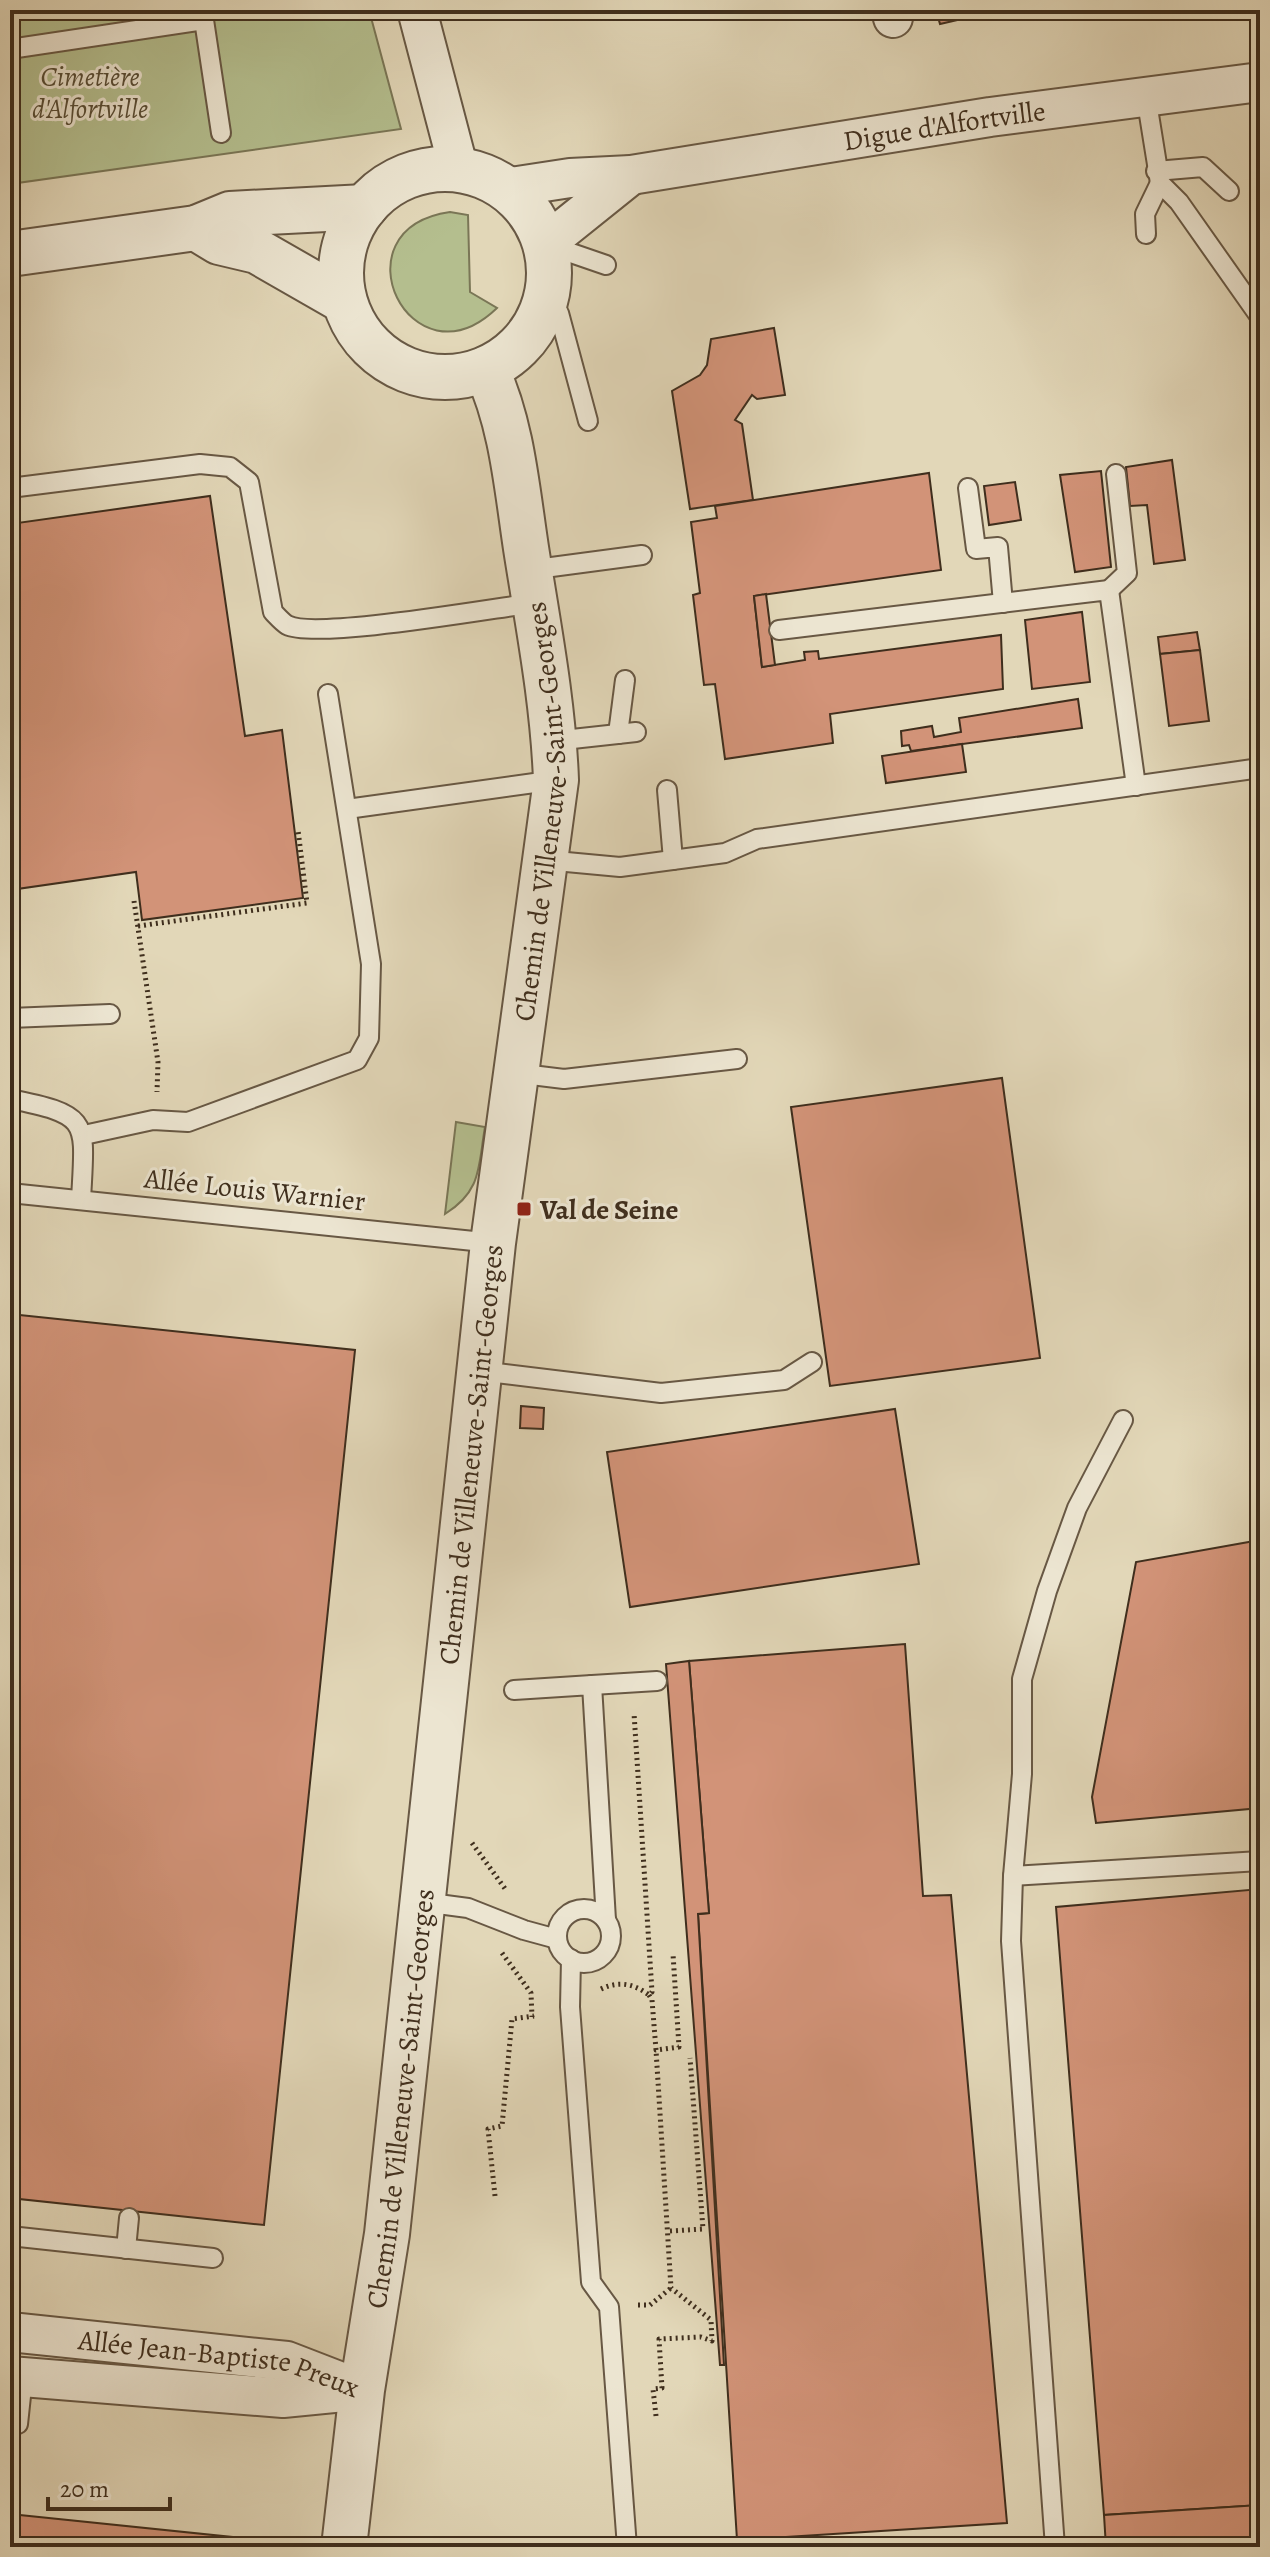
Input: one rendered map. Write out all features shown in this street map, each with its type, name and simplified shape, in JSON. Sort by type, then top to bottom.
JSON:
[{"type":"street","points":[[417,10],[459,170]]},
{"type":"street","name":"Digue d'Alfortville","points":[[505,188],[570,178],[631,175],[990,117],[1260,82]]},
{"type":"street","points":[[459,170],[483,176],[505,188],[530,213],[545,244],[549,274],[545,304],[532,331],[512,354],[486,369],[443,376],[400,367],[375,351],[356,328],[344,301],[341,277],[343,251],[351,228],[365,207],[391,184],[424,171],[459,170]]},
{"type":"street","name":"Digue d'Alfortville","points":[[545,244],[631,175]]},
{"type":"street","points":[[10,254],[196,228],[230,214],[365,207]]},
{"type":"street","points":[[196,228],[219,242],[257,251],[344,301]]},
{"type":"street","name":"Chemin de Villeneuve-Saint-Georges","points":[[344,2547],[362,2390],[387,2234],[493,1243],[545,860],[555,760],[512,461],[496,391],[486,369]]},
{"type":"street","name":"Allée Jean-Baptiste Preux","points":[[10,2332],[287,2361],[362,2390]]},
{"type":"street","name":"Allée Jean-Baptiste Preux","points":[[17,2377],[283,2398],[362,2390]]},
{"type":"lane","points":[[10,49],[203,15],[221,133]]},
{"type":"lane","points":[[1146,96],[1158,177],[1145,214],[1146,234]]},
{"type":"lane","points":[[1158,177],[1203,167],[1229,191]]},
{"type":"lane","points":[[1158,177],[1260,317]]},
{"type":"lane","points":[[545,244],[606,265]]},
{"type":"lane","points":[[545,304],[559,313],[588,421]]},
{"type":"lane","points":[[10,488],[200,464],[230,467],[249,482],[273,612],[287,625],[308,628],[412,621],[629,558]]},
{"type":"lane","points":[[779,630],[1109,590],[1127,573],[1116,474]]},
{"type":"lane","points":[[968,488],[976,549],[998,547],[1003,603]]},
{"type":"lane","points":[[1109,590],[1136,786]]},
{"type":"lane","points":[[347,809],[555,760],[627,733],[625,680]]},
{"type":"lane","points":[[84,1135],[153,1120],[188,1122],[357,1060],[369,1038],[371,964],[328,694]]},
{"type":"lane","points":[[545,860],[620,867],[725,853],[757,839],[1260,768]]},
{"type":"lane","points":[[667,790],[673,860]]},
{"type":"lane","points":[[10,1018],[110,1014]]},
{"type":"lane","points":[[515,1073],[564,1079],[737,1059]]},
{"type":"lane","points":[[10,1099],[58,1109],[70,1115],[84,1135],[81,1200]]},
{"type":"lane","name":"Allée Louis Warnier","points":[[10,1193],[493,1243]]},
{"type":"lane","points":[[480,1371],[661,1393],[784,1380],[812,1362]]},
{"type":"lane","points":[[1055,2547],[1011,1941],[1022,1774],[1022,1679],[1047,1591],[1077,1508],[1123,1420]]},
{"type":"lane","points":[[514,1690],[657,1681]]},
{"type":"lane","points":[[592,1685],[606,1920],[611,1937],[605,1955],[588,1963],[571,1959],[560,1947],[557,1939],[561,1922],[574,1911],[590,1910],[606,1920]]},
{"type":"lane","points":[[1013,1876],[1260,1861]]},
{"type":"lane","points":[[423,1902],[468,1908],[557,1939]]},
{"type":"lane","points":[[571,1959],[570,2007],[591,2282],[609,2307],[627,2547]]},
{"type":"lane","points":[[126,2249],[129,2218]]},
{"type":"lane","points":[[10,2236],[213,2258]]},
{"type":"lane","points":[[17,2377],[18,2424]]},
{"type":"path","points":[[138,926],[307,903],[298,830]]},
{"type":"path","points":[[134,901],[158,1062],[153,1120]]},
{"type":"path","points":[[656,2050],[679,2047],[673,1954]]},
{"type":"path","points":[[649,1995],[670,2231],[671,2288],[711,2320],[712,2341],[701,2337],[659,2339],[662,2388],[653,2389],[656,2416]]},
{"type":"path","points":[[670,2231],[703,2229],[690,2058]]},
{"type":"green space","name":"Cimetière d'Alfortville","points":[[10,10],[369,10],[401,129],[10,184]]},
{"type":"green space","points":[[450,212],[468,215],[470,292],[497,308],[465,328],[437,330],[413,319],[397,298],[390,272],[395,246],[415,224]]},
{"type":"green space","points":[[456,1122],[485,1127],[472,1187],[445,1214]]},
{"type":"building","points":[[936,10],[976,10],[975,16],[940,24]]},
{"type":"building","points":[[774,328],[785,395],[757,399],[752,395],[735,420],[742,424],[753,500],[690,509],[672,391],[700,375],[707,365],[711,339]]},
{"type":"building","points":[[1172,460],[1185,560],[1154,564],[1147,505],[1130,506],[1126,467]]},
{"type":"building","points":[[1101,471],[1111,567],[1075,572],[1060,475]]},
{"type":"building","points":[[929,473],[941,570],[754,596],[762,667],[805,660],[804,652],[818,651],[819,659],[1001,635],[1003,689],[830,714],[833,743],[725,759],[715,684],[704,685],[693,595],[700,593],[691,522],[717,518],[715,506]]},
{"type":"building","points":[[1015,482],[1021,520],[989,525],[984,486]]},
{"type":"building","points":[[210,496],[245,736],[282,730],[303,898],[142,920],[136,872],[10,890],[10,524]]},
{"type":"building","points":[[766,594],[775,665],[762,667],[754,596]]},
{"type":"building","points":[[1082,612],[1090,682],[1032,689],[1025,620]]},
{"type":"building","points":[[1197,632],[1200,650],[1160,654],[1158,637]]},
{"type":"building","points":[[1200,650],[1209,721],[1169,726],[1160,654]]},
{"type":"building","points":[[1078,699],[1082,728],[911,751],[909,745],[902,746],[901,731],[932,726],[934,737],[961,732],[959,718]]},
{"type":"building","points":[[962,744],[966,772],[886,783],[882,756]]},
{"type":"building","points":[[1002,1078],[1040,1358],[830,1386],[791,1107]]},
{"type":"building","points":[[10,1314],[355,1350],[264,2225],[10,2198]]},
{"type":"building","points":[[521,1406],[544,1408],[543,1429],[520,1428]]},
{"type":"building","points":[[895,1409],[919,1564],[630,1607],[607,1452]]},
{"type":"building","points":[[1260,1540],[1260,1808],[1096,1823],[1092,1797],[1136,1562]]},
{"type":"building","points":[[905,1644],[923,1896],[951,1895],[1007,2523],[737,2540],[698,1914],[709,1913],[689,1661]]},
{"type":"building","points":[[689,1661],[709,1913],[698,1914],[724,2365],[720,2365],[666,1664]]},
{"type":"building","points":[[1260,1889],[1260,2505],[1104,2515],[1056,1907]]},
{"type":"building","points":[[1260,2505],[1260,2547],[1106,2547],[1104,2515]]},
{"type":"building","points":[[10,2514],[232,2537],[231,2547],[10,2547]]},
{"type":"place","name":"Val de Seine","points":[[524,1209]]}]
